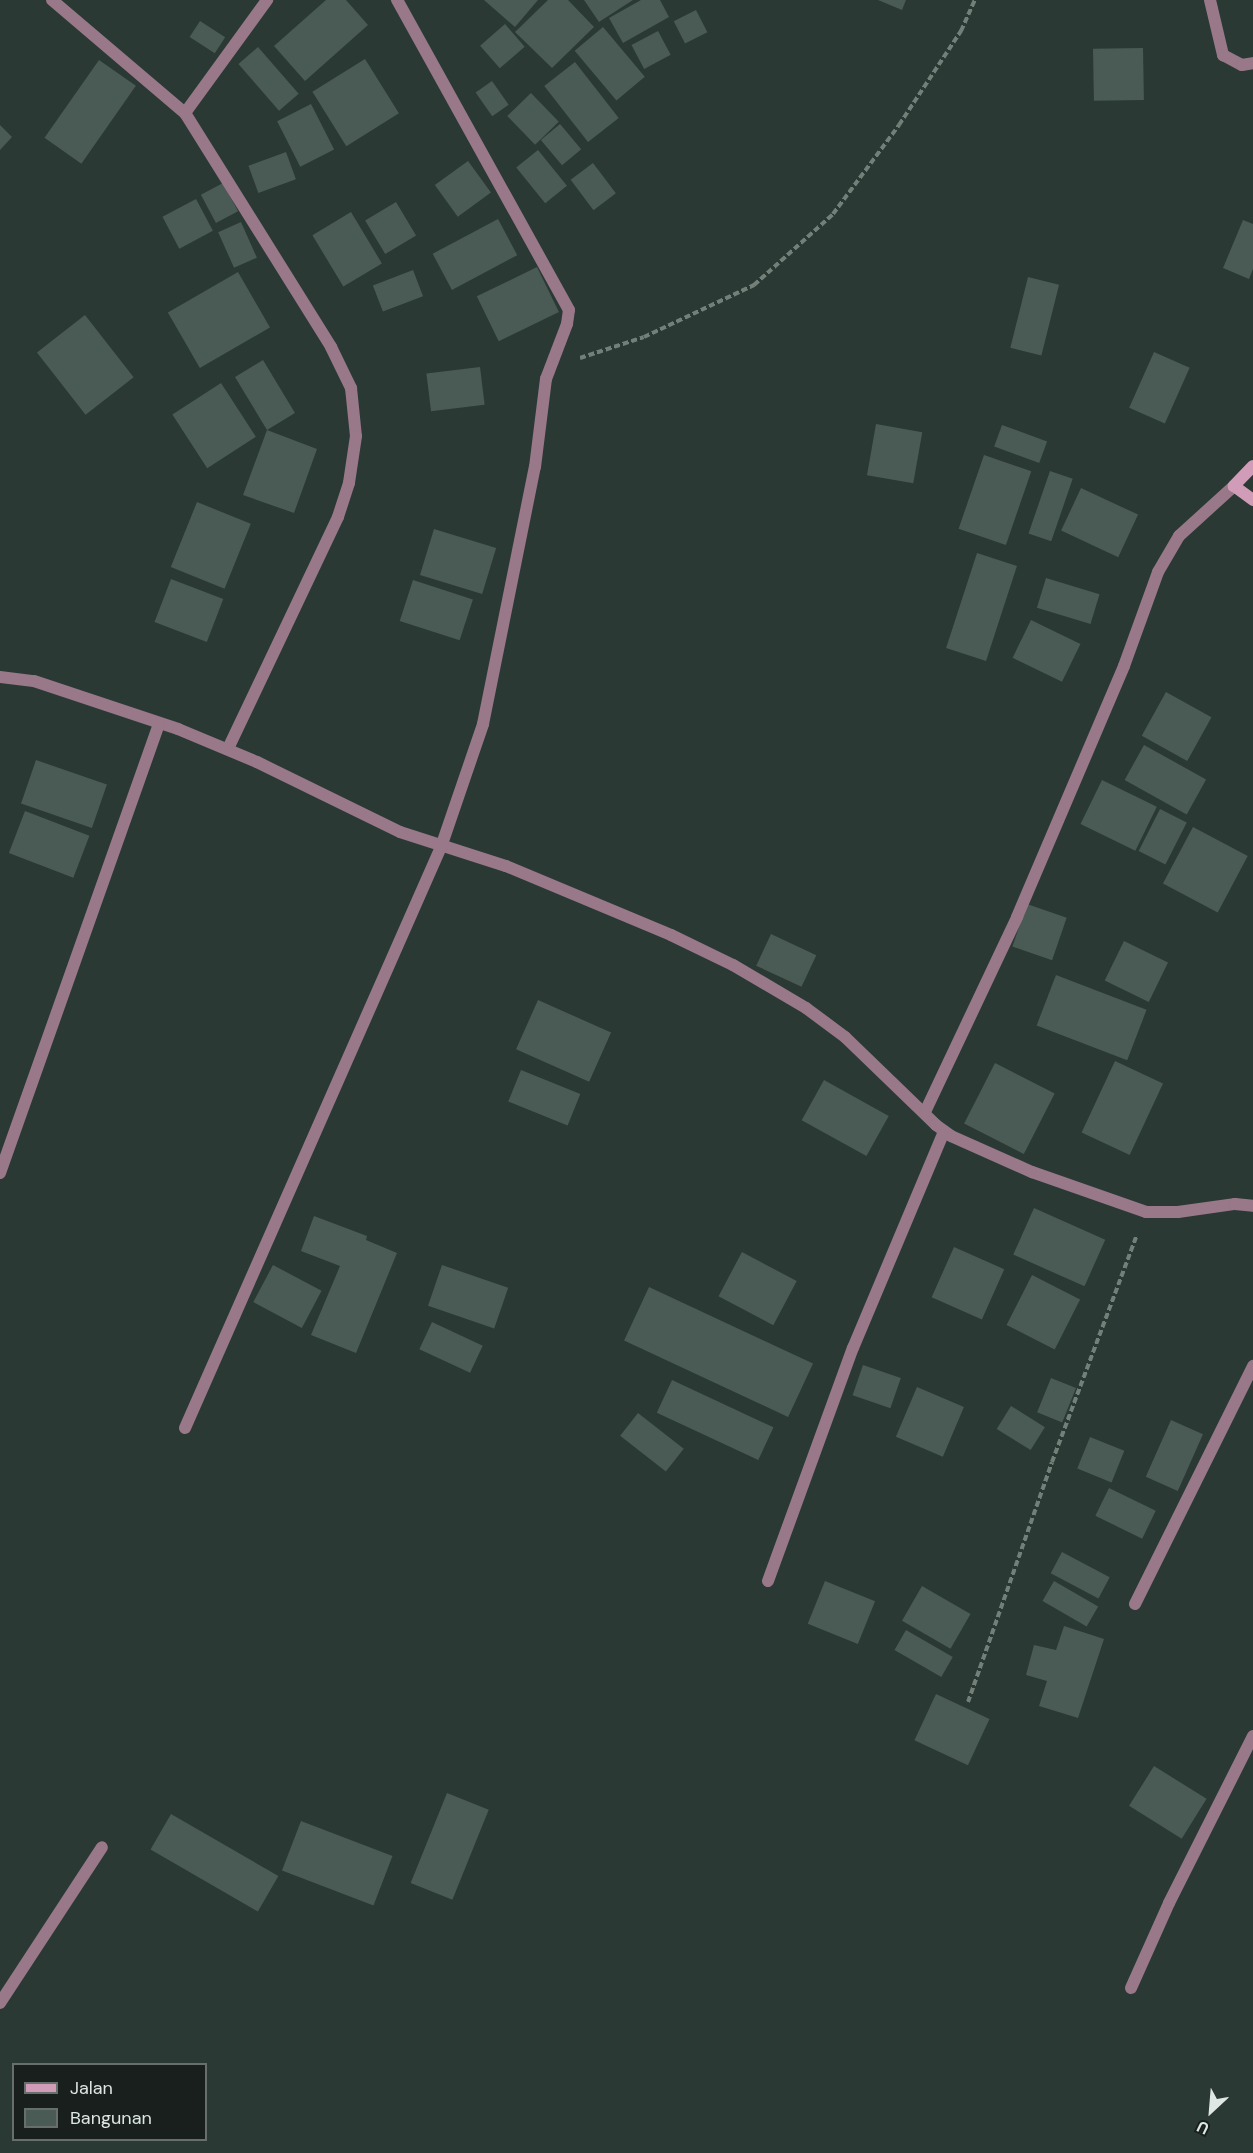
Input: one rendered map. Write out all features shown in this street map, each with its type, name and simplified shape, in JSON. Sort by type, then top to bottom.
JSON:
[{"type":"street","points":[[52,0],[185,113],[331,347],[351,388],[355,409],[356,436],[349,483],[338,517],[228,749]]},
{"type":"street","points":[[185,113],[267,0]]},
{"type":"street","points":[[185,1428],[441,847],[483,724],[535,467],[548,369],[566,333],[569,310],[397,0]]},
{"type":"street","points":[[1210,0],[1223,55],[1242,65],[1253,63]]},
{"type":"street","points":[[925,1112],[1017,917],[1124,666],[1158,572],[1179,537],[1253,466]]},
{"type":"street","points":[[1234,486],[1253,500]]},
{"type":"street","points":[[0,677],[34,681],[228,749],[400,832],[506,866],[615,910],[733,965],[806,1008],[845,1037],[944,1131],[1032,1172],[1146,1212],[1178,1212],[1235,1204],[1253,1206]]},
{"type":"street","points":[[0,1173],[159,723]]},
{"type":"street","points":[[768,1581],[853,1348],[944,1131]]},
{"type":"street","points":[[1136,1604],[1253,1366]]},
{"type":"street","points":[[1131,1988],[1174,1892],[1253,1736]]},
{"type":"street","points":[[0,2003],[102,1847]]},
{"type":"path","points":[[548,369],[644,337],[754,285],[833,214],[899,125],[961,31],[975,0]]},
{"type":"path","points":[[968,1702],[1052,1462],[1146,1212]]},
{"type":"building","points":[[326,0],[346,0],[368,25],[305,81],[274,46]]},
{"type":"building","points":[[484,0],[538,0],[515,27]]},
{"type":"building","points":[[548,0],[568,0],[594,27],[552,68],[515,32]]},
{"type":"building","points":[[584,0],[633,0],[599,22]]},
{"type":"building","points":[[641,0],[660,0],[669,17],[623,43],[609,18]]},
{"type":"building","points":[[878,0],[906,0],[902,10]]},
{"type":"building","points":[[696,10],[707,32],[685,44],[674,21]]},
{"type":"building","points":[[200,21],[225,37],[215,53],[190,37]]},
{"type":"building","points":[[505,24],[525,47],[500,68],[480,46]]},
{"type":"building","points":[[603,27],[645,77],[616,101],[575,51]]},
{"type":"building","points":[[658,31],[671,55],[644,69],[632,45]]},
{"type":"building","points":[[258,47],[299,94],[279,111],[238,64]]},
{"type":"building","points":[[1143,48],[1144,100],[1094,101],[1093,49]]},
{"type":"building","points":[[365,59],[399,113],[346,146],[312,92]]},
{"type":"building","points":[[99,60],[136,86],[81,164],[45,138]]},
{"type":"building","points":[[575,62],[619,118],[588,142],[544,86]]},
{"type":"building","points":[[492,81],[509,105],[492,116],[476,92]]},
{"type":"building","points":[[531,93],[559,122],[535,145],[507,116]]},
{"type":"building","points":[[311,104],[334,149],[300,167],[277,121]]},
{"type":"building","points":[[560,124],[581,149],[562,165],[541,140]]},
{"type":"building","points":[[0,125],[12,137],[0,150]]},
{"type":"building","points":[[538,150],[567,186],[545,203],[516,168]]},
{"type":"building","points":[[286,152],[296,179],[258,193],[248,166]]},
{"type":"building","points":[[468,161],[491,193],[458,217],[435,185]]},
{"type":"building","points":[[593,163],[616,193],[594,210],[571,180]]},
{"type":"building","points":[[223,183],[238,211],[216,223],[201,195]]},
{"type":"building","points":[[196,199],[213,231],[179,249],[162,217]]},
{"type":"building","points":[[396,202],[416,235],[385,254],[365,221]]},
{"type":"building","points":[[351,212],[382,263],[343,287],[312,235]]},
{"type":"building","points":[[498,219],[517,255],[452,290],[433,254]]},
{"type":"building","points":[[1243,220],[1253,224],[1253,269],[1249,279],[1223,268]]},
{"type":"building","points":[[241,222],[257,258],[234,268],[218,232]]},
{"type":"building","points":[[537,267],[559,312],[499,341],[477,296]]},
{"type":"building","points":[[413,270],[423,296],[383,312],[373,285]]},
{"type":"building","points":[[238,272],[270,327],[200,368],[168,312]]},
{"type":"building","points":[[1028,277],[1059,285],[1041,356],[1010,348]]},
{"type":"building","points":[[85,315],[134,377],[86,415],[37,353]]},
{"type":"building","points":[[1154,352],[1190,368],[1165,424],[1129,408]]},
{"type":"building","points":[[263,360],[295,413],[267,430],[235,377]]},
{"type":"building","points":[[480,367],[485,405],[431,411],[426,374]]},
{"type":"building","points":[[221,383],[256,437],[207,468],[172,415]]},
{"type":"building","points":[[876,424],[922,432],[913,483],[867,475]]},
{"type":"building","points":[[1002,425],[1047,441],[1039,463],[994,447]]},
{"type":"building","points":[[267,430],[317,449],[294,513],[243,495]]},
{"type":"building","points":[[984,455],[1031,471],[1006,545],[959,529]]},
{"type":"building","points":[[1050,471],[1073,479],[1051,541],[1029,533]]},
{"type":"building","points":[[1081,488],[1138,515],[1118,557],[1061,531]]},
{"type":"building","points":[[197,502],[251,524],[225,589],[171,567]]},
{"type":"building","points":[[434,529],[496,548],[482,594],[420,575]]},
{"type":"building","points":[[977,553],[1017,566],[986,661],[946,648]]},
{"type":"building","points":[[1046,578],[1100,594],[1090,624],[1037,608]]},
{"type":"building","points":[[171,579],[223,599],[207,642],[155,622]]},
{"type":"building","points":[[413,580],[473,599],[460,640],[400,621]]},
{"type":"building","points":[[1031,620],[1080,644],[1062,682],[1013,658]]},
{"type":"building","points":[[1166,692],[1211,717],[1187,761],[1142,736]]},
{"type":"building","points":[[1144,745],[1206,779],[1187,814],[1125,780]]},
{"type":"building","points":[[36,760],[107,784],[92,828],[21,803]]},
{"type":"building","points":[[1102,780],[1157,807],[1135,851],[1081,824]]},
{"type":"building","points":[[1160,809],[1187,823],[1165,864],[1139,851]]},
{"type":"building","points":[[25,811],[89,836],[73,878],[9,853]]},
{"type":"building","points":[[1193,827],[1248,856],[1218,913],[1163,884]]},
{"type":"building","points":[[1027,904],[1067,918],[1052,960],[1012,947]]},
{"type":"building","points":[[771,934],[816,955],[802,987],[756,966]]},
{"type":"building","points":[[1124,941],[1168,962],[1149,1002],[1105,981]]},
{"type":"building","points":[[1056,975],[1147,1010],[1127,1060],[1037,1025]]},
{"type":"building","points":[[538,1000],[611,1033],[589,1082],[516,1049]]},
{"type":"building","points":[[1115,1061],[1163,1083],[1130,1155],[1082,1133]]},
{"type":"building","points":[[995,1063],[1055,1093],[1024,1154],[964,1124]]},
{"type":"building","points":[[521,1070],[580,1094],[568,1125],[508,1102]]},
{"type":"building","points":[[824,1080],[889,1116],[866,1156],[802,1120]]},
{"type":"building","points":[[1034,1208],[1105,1240],[1085,1286],[1013,1255]]},
{"type":"building","points":[[314,1216],[367,1236],[366,1240],[397,1253],[356,1353],[311,1335],[340,1266],[301,1251]]},
{"type":"building","points":[[954,1247],[1004,1269],[982,1320],[932,1297]]},
{"type":"building","points":[[742,1252],[797,1281],[773,1325],[719,1296]]},
{"type":"building","points":[[273,1265],[322,1291],[302,1328],[253,1302]]},
{"type":"building","points":[[442,1265],[508,1288],[494,1328],[428,1306]]},
{"type":"building","points":[[1032,1275],[1080,1300],[1055,1349],[1007,1325]]},
{"type":"building","points":[[649,1287],[813,1363],[788,1417],[624,1340]]},
{"type":"building","points":[[432,1322],[483,1346],[470,1373],[419,1349]]},
{"type":"building","points":[[863,1365],[901,1378],[890,1408],[853,1395]]},
{"type":"building","points":[[1051,1378],[1076,1388],[1062,1422],[1037,1412]]},
{"type":"building","points":[[672,1380],[774,1427],[758,1460],[657,1413]]},
{"type":"building","points":[[917,1387],[964,1407],[943,1457],[896,1437]]},
{"type":"building","points":[[1011,1406],[1045,1427],[1031,1450],[997,1429]]},
{"type":"building","points":[[638,1413],[684,1449],[666,1472],[620,1436]]},
{"type":"building","points":[[1171,1420],[1203,1434],[1178,1491],[1146,1477]]},
{"type":"building","points":[[1090,1437],[1124,1451],[1112,1482],[1077,1469]]},
{"type":"building","points":[[1109,1488],[1156,1511],[1142,1539],[1095,1516]]},
{"type":"building","points":[[1062,1552],[1110,1577],[1098,1599],[1051,1573]]},
{"type":"building","points":[[825,1581],[875,1601],[858,1644],[808,1624]]},
{"type":"building","points":[[1054,1581],[1098,1606],[1087,1626],[1042,1601]]},
{"type":"building","points":[[922,1586],[970,1614],[950,1649],[902,1621]]},
{"type":"building","points":[[1064,1626],[1104,1639],[1078,1718],[1039,1706],[1047,1681],[1026,1675],[1034,1645],[1056,1650]]},
{"type":"building","points":[[906,1630],[953,1657],[941,1677],[894,1650]]},
{"type":"building","points":[[936,1694],[989,1719],[968,1765],[914,1740]]},
{"type":"building","points":[[1154,1766],[1207,1799],[1182,1839],[1129,1806]]},
{"type":"building","points":[[447,1793],[489,1810],[452,1900],[411,1883]]},
{"type":"building","points":[[171,1814],[278,1876],[258,1912],[150,1850]]},
{"type":"building","points":[[301,1821],[392,1856],[373,1906],[282,1870]]}]
